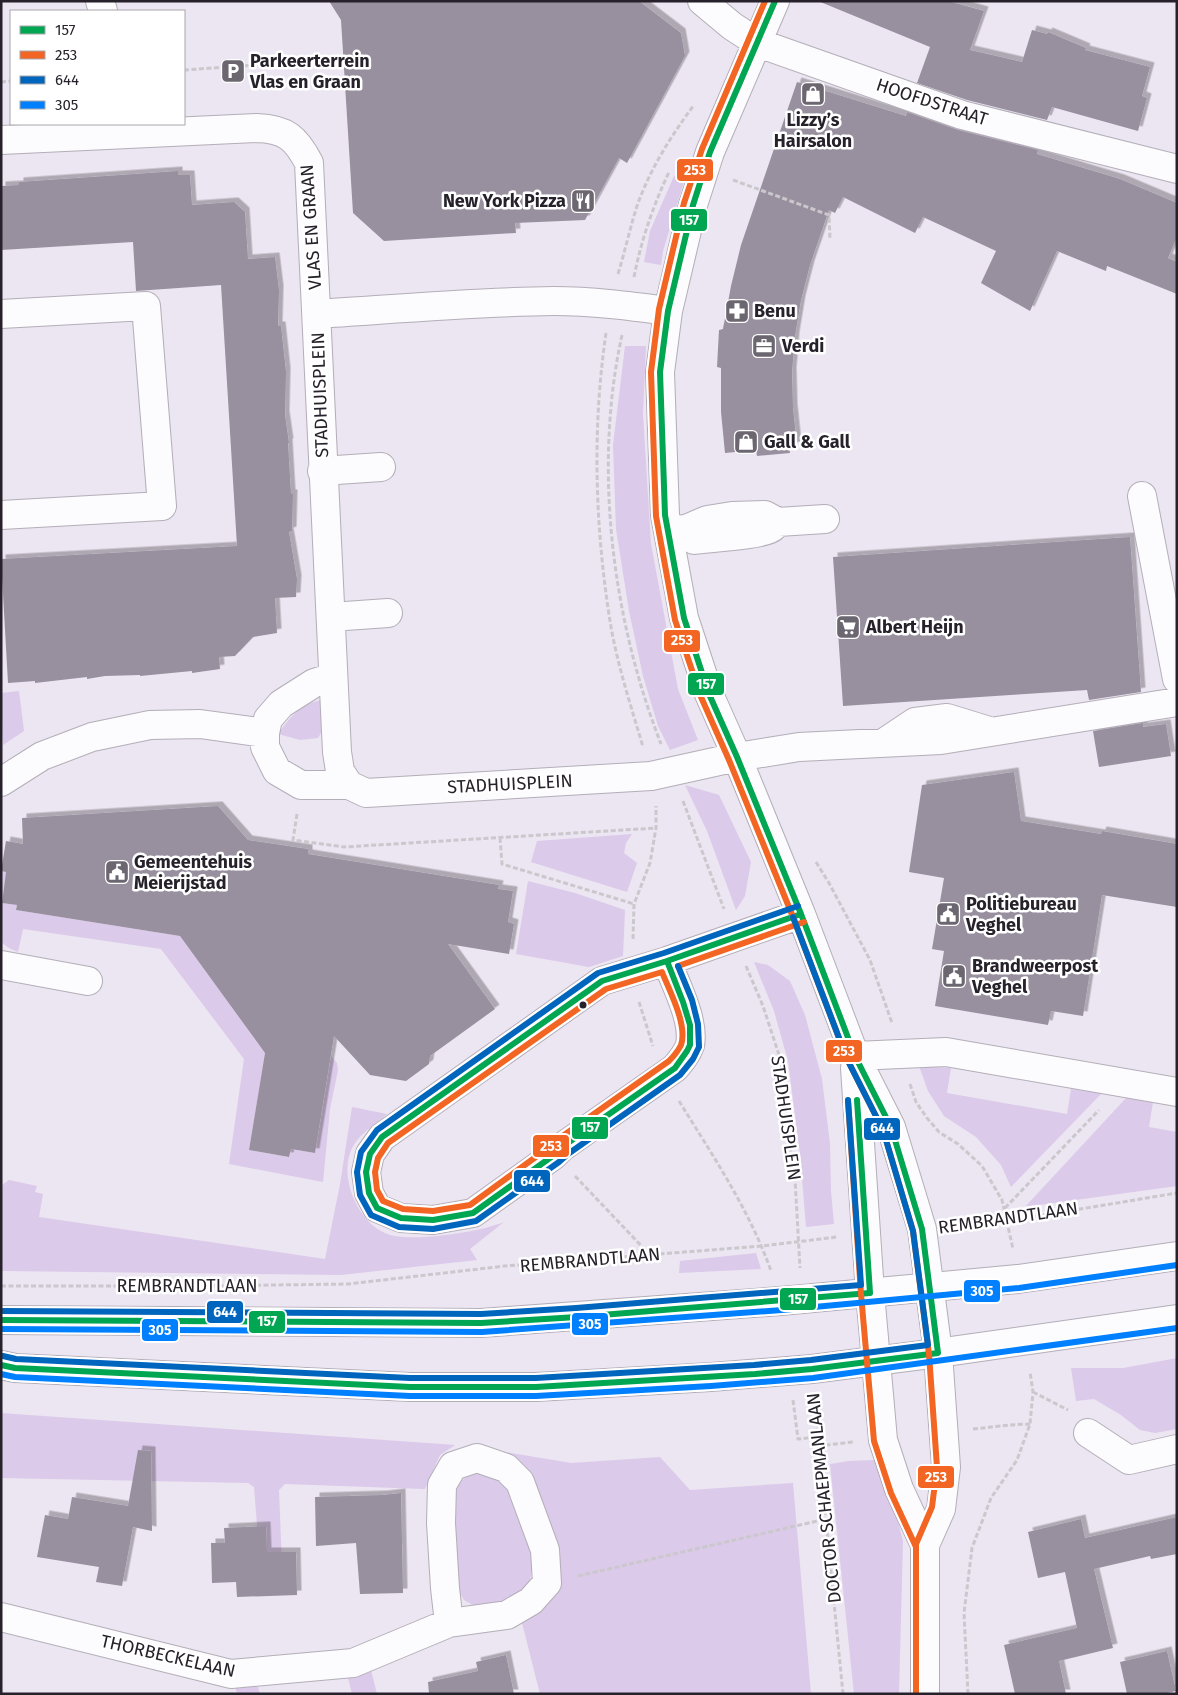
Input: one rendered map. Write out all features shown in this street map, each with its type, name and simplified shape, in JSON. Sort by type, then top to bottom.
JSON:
[{"type":"street","name":"HOOFDSTRAAT","points":[[702,1],[732,26],[758,43],[962,115],[1177,169]]},
{"type":"street","points":[[775,1],[704,170],[693,205],[668,311],[660,372],[665,515],[684,618],[709,694],[737,757],[801,914],[855,1056],[890,1127],[922,1229],[938,1353],[946,1467],[941,1508],[925,1545],[926,1694]]},
{"type":"street","name":"VLAS EN GRAAN","points":[[1,140],[257,128],[274,129],[289,136],[301,148],[309,163],[317,314]]},
{"type":"street","name":"STADHUISPLEIN","points":[[349,785],[340,772],[337,752],[322,471],[317,314],[554,301],[610,304],[668,311]]},
{"type":"street","points":[[1,314],[146,306],[162,506],[1,515]]},
{"type":"street","points":[[322,471],[381,467]]},
{"type":"street","points":[[1142,496],[1177,679]]},
{"type":"street","points":[[669,537],[770,530],[778,522],[825,519]]},
{"type":"street","points":[[330,617],[388,612]]},
{"type":"street","points":[[301,785],[277,771],[265,747],[268,719],[281,704],[314,683],[333,677]]},
{"type":"street","name":"STADHUISPLEIN","points":[[301,785],[349,785],[366,793],[661,774],[737,757],[799,747],[941,740],[1177,702]]},
{"type":"street","points":[[1,782],[42,756],[92,737],[150,725],[200,724],[265,733]]},
{"type":"street","points":[[667,961],[689,1020],[691,1033],[689,1046],[684,1058],[675,1068],[562,1147],[554,1155],[473,1213],[432,1220],[401,1218],[377,1208],[369,1193],[366,1172],[370,1154],[382,1137],[602,981],[667,961],[801,914]]},
{"type":"street","points":[[5,966],[88,981]]},
{"type":"street","points":[[855,1056],[946,1052],[1177,1092]]},
{"type":"street","points":[[855,1056],[870,1293],[883,1440],[899,1489],[925,1545]]},
{"type":"street","name":"REMBRANDTLAAN","points":[[1,1320],[481,1323],[793,1300],[1028,1278],[1177,1256]]},
{"type":"street","points":[[1,1365],[16,1368],[410,1387],[536,1387],[801,1370],[938,1353],[1177,1318]]},
{"type":"street","points":[[1088,1433],[1130,1460],[1177,1449]]},
{"type":"street","points":[[449,1623],[441,1523],[442,1485],[453,1466],[477,1458],[506,1468],[520,1482],[545,1550],[547,1583]]},
{"type":"street","name":"THORBECKELAAN","points":[[1,1617],[231,1674],[353,1663],[449,1623],[507,1615],[531,1601],[547,1583]]},
{"type":"path","points":[[185,70],[314,61]]},
{"type":"path","points":[[704,170],[829,215],[830,239]]},
{"type":"path","points":[[661,774],[656,804],[656,828],[650,863],[634,904],[632,953],[638,998],[644,1022],[658,1060],[679,1102],[724,1174],[793,1300]]},
{"type":"path","name":"STADHUISPLEIN","points":[[661,774],[734,937],[762,1006],[782,1064],[787,1128],[795,1179],[799,1242]]},
{"type":"path","points":[[301,785],[293,840],[344,847],[656,828]]},
{"type":"path","points":[[500,838],[502,864],[634,904]]},
{"type":"path","points":[[1004,1209],[1125,1082]]},
{"type":"path","points":[[554,1155],[651,1255]]},
{"type":"path","name":"REMBRANDTLAAN","points":[[922,1229],[1008,1221],[1177,1194]]},
{"type":"path","name":"REMBRANDTLAAN","points":[[1,1286],[348,1284],[505,1266],[762,1246],[866,1234]]},
{"type":"path","points":[[793,1300],[800,1268],[799,1242]]},
{"type":"path","points":[[801,1370],[798,1439],[817,1436]]},
{"type":"path","name":"DOCTOR SCHAEPMANLAAN","points":[[801,1370],[817,1436],[843,1694]]},
{"type":"path","points":[[1033,1392],[1071,1412],[1088,1433]]},
{"type":"path","points":[[968,1694],[964,1613],[972,1548],[991,1498],[1017,1460],[1030,1424]]},
{"type":"path","points":[[547,1583],[826,1519]]},
{"type":"shaded area","points":[[687,171],[663,251],[661,265],[644,262],[650,231],[674,176]]},
{"type":"shaded area","points":[[625,346],[646,346],[643,414],[651,544],[678,689],[698,740],[670,750],[658,726],[643,676],[629,611],[616,529],[613,445]]},
{"type":"shaded area","points":[[19,691],[24,731],[3,745],[1,693]]},
{"type":"shaded area","points":[[325,700],[324,728],[318,738],[300,740],[278,734],[298,711],[310,703]]},
{"type":"shaded area","points":[[685,785],[719,795],[751,862],[745,896],[736,910],[707,831]]},
{"type":"shaded area","points":[[632,834],[626,843],[624,853],[637,863],[627,892],[531,862],[537,841]]},
{"type":"shaded area","points":[[1,871],[6,872],[2,903],[17,905],[16,910],[180,936],[265,1053],[249,1150],[289,1157],[291,1149],[315,1153],[331,1056],[337,1063],[338,1070],[330,1109],[323,1182],[229,1164],[244,1059],[161,949],[23,929],[18,952],[9,948],[1,942]]},
{"type":"shaded area","points":[[528,881],[575,893],[625,910],[623,956],[589,967],[516,954]]},
{"type":"shaded area","points":[[754,962],[768,965],[790,981],[805,1015],[822,1079],[830,1144],[834,1224],[806,1227],[800,1154],[788,1061],[774,1011]]},
{"type":"shaded area","points":[[919,1066],[951,1068],[947,1093],[1067,1114],[1071,1089],[1102,1093],[1011,1187],[1001,1165],[976,1137],[944,1116],[928,1091]]},
{"type":"shaded area","points":[[1126,1098],[1153,1102],[1149,1127],[1177,1132],[1177,1186],[1025,1207]]},
{"type":"shaded area","points":[[352,1107],[387,1114],[356,1141],[350,1153],[348,1177],[350,1189],[362,1213],[379,1230],[401,1237],[447,1235],[504,1222],[470,1249],[477,1260],[341,1275],[1,1271],[1,1186],[9,1180],[37,1186],[35,1192],[43,1194],[39,1217],[325,1259],[340,1184]]},
{"type":"shaded area","points":[[756,1253],[761,1269],[679,1273],[680,1261]]},
{"type":"shaded area","points":[[1177,1358],[1177,1429],[1155,1433],[1140,1430],[1121,1415],[1094,1399],[1076,1401],[1071,1368],[1123,1368]]},
{"type":"shaded area","points":[[1,1413],[455,1445],[440,1455],[425,1489],[285,1484],[279,1490],[283,1591],[261,1574],[254,1487],[248,1483],[1,1478]]},
{"type":"shaded area","points":[[487,1449],[571,1463],[660,1457],[690,1490],[793,1483],[811,1694],[540,1694],[520,1615],[549,1601],[556,1566]]},
{"type":"shaded area","points":[[876,1460],[890,1491],[903,1541],[899,1694],[854,1694],[830,1464]]},
{"type":"shaded area","points":[[481,1471],[509,1483],[534,1548],[529,1584],[518,1596],[488,1608],[478,1608],[464,1600],[456,1586],[454,1493],[464,1478]]},
{"type":"shaded area","points":[[370,1666],[377,1694],[352,1694],[346,1670]]},
{"type":"shaded area","points":[[235,1686],[258,1687],[260,1694],[237,1694]]},
{"type":"building","points":[[329,1],[639,1],[681,33],[685,56],[627,163],[619,158],[585,220],[515,223],[516,233],[384,241],[353,213],[341,20]]},
{"type":"building","points":[[818,1],[948,1],[984,11],[970,50],[1022,62],[1032,30],[1047,34],[1048,32],[1086,48],[1085,50],[1150,67],[1142,96],[1147,98],[1138,131],[1052,107],[1047,120],[967,100],[917,83],[930,47]]},
{"type":"building","points":[[797,82],[906,116],[907,112],[958,130],[1038,150],[1037,154],[1120,179],[1177,203],[1177,237],[1168,258],[1177,262],[1177,294],[1107,266],[1106,271],[1057,251],[1030,311],[981,283],[996,251],[923,217],[915,233],[843,197],[835,213],[829,210],[810,265],[801,300],[792,372],[797,446],[789,447],[790,453],[757,456],[756,450],[725,453],[721,412],[721,368],[717,367],[719,330],[723,329],[741,245]]},
{"type":"building","points":[[178,171],[178,175],[190,175],[192,205],[234,202],[245,212],[248,259],[275,257],[279,290],[278,326],[281,326],[286,372],[285,415],[289,443],[291,494],[293,494],[292,531],[289,532],[297,579],[296,597],[275,598],[277,633],[253,637],[235,656],[219,657],[220,669],[192,673],[192,671],[140,676],[105,676],[87,679],[87,677],[35,683],[35,681],[8,683],[1,559],[237,546],[221,285],[136,291],[133,242],[1,250],[1,186],[19,185],[19,182]]},
{"type":"building","points":[[1130,537],[1141,692],[1089,700],[1087,690],[843,706],[833,557]]},
{"type":"building","points":[[1143,723],[1143,727],[1166,724],[1171,756],[1099,767],[1093,731]]},
{"type":"building","points":[[1014,772],[1021,821],[1101,834],[1102,831],[1177,844],[1177,907],[1102,895],[1083,1016],[1051,1011],[1048,1025],[935,1006],[944,951],[932,949],[944,878],[909,872],[922,785]]},
{"type":"building","points":[[218,806],[248,840],[308,849],[308,854],[499,885],[498,889],[513,891],[508,922],[514,924],[509,954],[448,944],[495,1009],[430,1056],[429,1064],[406,1081],[370,1075],[334,1036],[315,1153],[291,1149],[289,1157],[249,1150],[265,1053],[180,936],[16,910],[17,905],[2,903],[6,872],[1,871],[6,841],[23,844],[22,818]]},
{"type":"building","points":[[138,1450],[151,1451],[152,1531],[133,1527],[122,1586],[96,1582],[99,1567],[37,1557],[45,1515],[68,1519],[72,1497],[128,1506]]},
{"type":"building","points":[[401,1493],[403,1593],[360,1594],[356,1543],[316,1546],[315,1497]]},
{"type":"building","points":[[1177,1517],[1177,1554],[1151,1559],[1150,1556],[1094,1569],[1113,1648],[1059,1661],[1066,1694],[1015,1694],[1004,1645],[1077,1628],[1065,1572],[1038,1578],[1028,1532],[1081,1519],[1085,1538]]},
{"type":"building","points":[[266,1526],[267,1552],[296,1552],[297,1595],[237,1597],[236,1582],[212,1583],[211,1543],[225,1543],[224,1528]]},
{"type":"building","points":[[1167,1651],[1176,1691],[1163,1694],[1127,1694],[1120,1662]]},
{"type":"building","points":[[506,1655],[514,1694],[429,1694],[428,1682],[478,1671],[476,1662]]},
{"type":"transit line","name":"253","points":[[765,1],[702,149],[684,203],[659,309],[651,372],[656,516],[675,620],[701,697],[729,760],[793,917],[847,1059],[883,1130],[913,1231],[929,1354],[937,1467],[932,1507],[916,1544],[916,1694]]},
{"type":"transit line","name":"157","points":[[1,1365],[15,1368],[410,1387],[536,1387],[755,1374],[812,1369],[938,1353],[922,1229],[891,1127],[855,1056],[801,914],[737,757],[709,694],[684,618],[665,515],[660,372],[668,311],[693,205],[710,152],[775,1]]},
{"type":"transit line","name":"644","points":[[678,966],[692,1000],[698,1024],[699,1047],[693,1059],[680,1075],[476,1221],[433,1229],[399,1227],[371,1215],[360,1195],[357,1172],[361,1152],[377,1130],[598,973],[664,953],[798,906]]},
{"type":"transit line","name":"157","points":[[667,961],[801,914]]},
{"type":"transit line","name":"644","points":[[3,1356],[16,1359],[410,1378],[536,1378],[754,1365],[811,1360],[928,1345],[913,1231],[883,1130],[847,1059],[793,917]]},
{"type":"transit line","name":"253","points":[[678,966],[804,922]]},
{"type":"transit line","name":"157","points":[[667,961],[690,1025],[690,1045],[675,1068],[562,1147],[554,1155],[473,1213],[433,1220],[401,1218],[377,1208],[369,1193],[366,1172],[370,1154],[382,1137],[602,981],[667,961]]},
{"type":"transit line","name":"253","points":[[662,972],[677,1008],[682,1028],[681,1045],[669,1061],[557,1140],[470,1205],[433,1211],[403,1209],[383,1201],[377,1190],[375,1172],[378,1158],[388,1143],[606,989],[662,972]]},
{"type":"transit line","name":"644","points":[[1,1311],[481,1314],[861,1285],[848,1100]]},
{"type":"transit line","name":"157","points":[[1,1320],[481,1323],[870,1293],[857,1100]]},
{"type":"transit line","name":"253","points":[[848,1101],[861,1294],[874,1441],[891,1493],[916,1547],[916,1569]]},
{"type":"transit line","name":"305","points":[[1,1329],[482,1332],[782,1310],[1019,1288],[1177,1265]]},
{"type":"transit line","name":"305","points":[[1,1374],[15,1377],[410,1396],[536,1396],[813,1378],[1177,1328]]},
{"type":"place","name":"Parkeerterrein Vlas en Graan","points":[[233,71]]},
{"type":"place","name":"Lizzy’s Hairsalon","points":[[813,94]]},
{"type":"place","name":"New York Pizza","points":[[583,201]]},
{"type":"place","name":"Benu","points":[[737,311]]},
{"type":"place","name":"Verdi","points":[[764,346]]},
{"type":"place","name":"Gall & Gall","points":[[746,442]]},
{"type":"place","name":"Albert Heijn","points":[[848,627]]},
{"type":"place","name":"Gemeentehuis Meierijstad","points":[[117,872]]},
{"type":"place","name":"Politiebureau Veghel","points":[[948,914]]},
{"type":"place","name":"Brandweerpost Veghel","points":[[954,976]]}]
